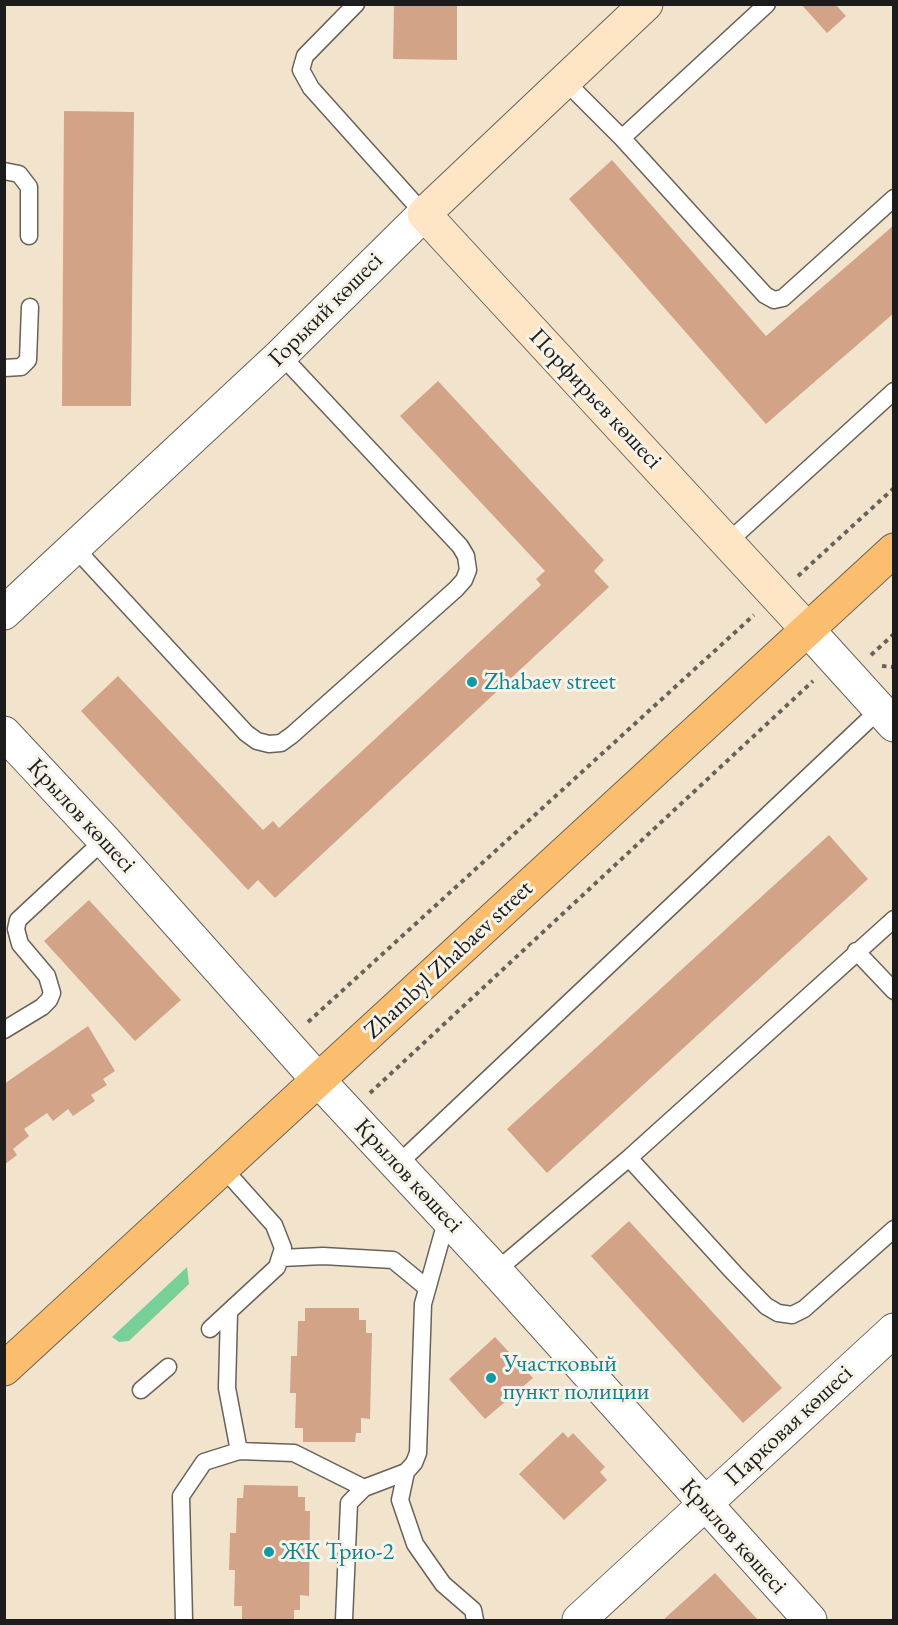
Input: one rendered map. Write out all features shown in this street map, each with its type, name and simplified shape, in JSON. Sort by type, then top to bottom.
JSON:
[{"type":"main road","name":"Zhambyl Zhabaev street","points":[[4,1369],[894,550]]},
{"type":"street","name":"Горький көшесі","points":[[4,614],[281,355],[423,214],[646,4]]},
{"type":"street","name":"Порфирьев көшесі","points":[[423,214],[887,717]]},
{"type":"street","name":"Крылов көшесі","points":[[4,733],[104,840],[319,1081],[496,1271],[704,1505],[810,1620]]},
{"type":"street","name":"Парковая көшесі","points":[[579,1620],[894,1330]]},
{"type":"lane","name":"Порфирьев көшесі","points":[[356,4],[304,56],[301,70],[311,88],[423,214]]},
{"type":"lane","points":[[622,138],[767,4]]},
{"type":"lane","points":[[565,81],[622,138],[765,295],[774,300],[783,298],[894,198]]},
{"type":"lane","points":[[4,171],[19,174],[29,187],[29,236]]},
{"type":"lane","points":[[4,368],[21,367],[28,360],[30,307]]},
{"type":"lane","points":[[75,548],[246,733],[257,741],[268,744],[281,743],[292,735],[456,589],[464,580],[468,570],[466,556],[460,546],[281,355]]},
{"type":"lane","points":[[728,542],[894,391]]},
{"type":"lane","points":[[397,1165],[887,717]]},
{"type":"lane","points":[[4,1030],[42,1006],[49,1000],[52,993],[47,976],[20,944],[16,929],[18,920],[104,840]]},
{"type":"lane","points":[[496,1271],[629,1158],[894,919]]},
{"type":"lane","points":[[856,951],[894,991]]},
{"type":"lane","points":[[629,1158],[734,1273],[766,1306],[778,1313],[792,1315],[804,1309],[894,1229]]},
{"type":"lane","points":[[210,1329],[278,1267],[283,1248],[274,1226],[223,1168]]},
{"type":"lane","points":[[346,1618],[347,1511],[354,1496],[364,1488],[406,1472],[414,1463],[418,1453],[422,1322],[427,1288],[447,1218]]},
{"type":"lane","points":[[281,1258],[323,1256],[393,1260],[427,1288]]},
{"type":"lane","points":[[229,1313],[227,1388],[238,1450]]},
{"type":"lane","points":[[141,1390],[168,1367]]},
{"type":"lane","points":[[184,1620],[181,1496],[204,1462],[238,1450],[294,1453],[364,1488]]},
{"type":"lane","points":[[406,1472],[400,1500],[415,1544],[443,1584],[473,1610],[475,1620]]},
{"type":"path","points":[[285,1043],[894,488]]},
{"type":"path","points":[[868,657],[894,634]]},
{"type":"path","points":[[349,1113],[855,642],[881,671]]},
{"type":"green space","points":[[187,1267],[189,1284],[129,1341],[119,1342],[112,1337]]},
{"type":"building","points":[[394,4],[457,4],[457,60],[393,59]]},
{"type":"building","points":[[801,4],[835,4],[846,16],[827,33]]},
{"type":"building","points":[[64,111],[134,112],[131,406],[62,406]]},
{"type":"building","points":[[612,160],[766,336],[894,225],[894,313],[766,424],[569,199]]},
{"type":"building","points":[[438,381],[604,560],[594,571],[609,587],[275,898],[258,880],[248,890],[81,711],[118,676],[263,830],[273,821],[279,828],[541,585],[536,579],[545,571],[400,416]]},
{"type":"building","points":[[829,835],[868,879],[547,1173],[507,1129]]},
{"type":"building","points":[[89,900],[181,1000],[135,1041],[44,941]]},
{"type":"building","points":[[88,1026],[115,1071],[103,1079],[107,1085],[91,1095],[95,1101],[73,1116],[68,1109],[53,1121],[47,1113],[24,1129],[29,1136],[13,1149],[17,1155],[4,1165],[4,1084]]},
{"type":"building","points":[[629,1221],[782,1388],[743,1423],[591,1256]]},
{"type":"building","points":[[305,1308],[359,1308],[359,1320],[366,1320],[366,1333],[372,1333],[370,1419],[361,1418],[361,1433],[356,1433],[355,1442],[303,1442],[303,1428],[295,1428],[296,1393],[290,1393],[291,1356],[297,1356],[298,1321],[305,1321]]},
{"type":"building","name":"Участковый пункт полиции","points":[[495,1337],[533,1378],[485,1419],[449,1379]]},
{"type":"building","points":[[563,1432],[568,1438],[573,1433],[605,1467],[600,1472],[607,1480],[564,1520],[519,1474]]},
{"type":"building","name":"ЖК Трио-2","points":[[244,1485],[298,1486],[298,1497],[305,1497],[305,1511],[310,1511],[309,1596],[300,1595],[300,1610],[294,1610],[294,1619],[242,1619],[242,1606],[234,1606],[235,1570],[229,1570],[230,1533],[236,1533],[237,1498],[243,1498]]},
{"type":"building","points":[[715,1573],[758,1620],[663,1620]]},
{"type":"place","name":"Zhabaev street","points":[[472,682]]},
{"type":"place","name":"Участковый пункт полиции","points":[[491,1378]]},
{"type":"place","name":"ЖК Трио-2","points":[[269,1552]]}]
